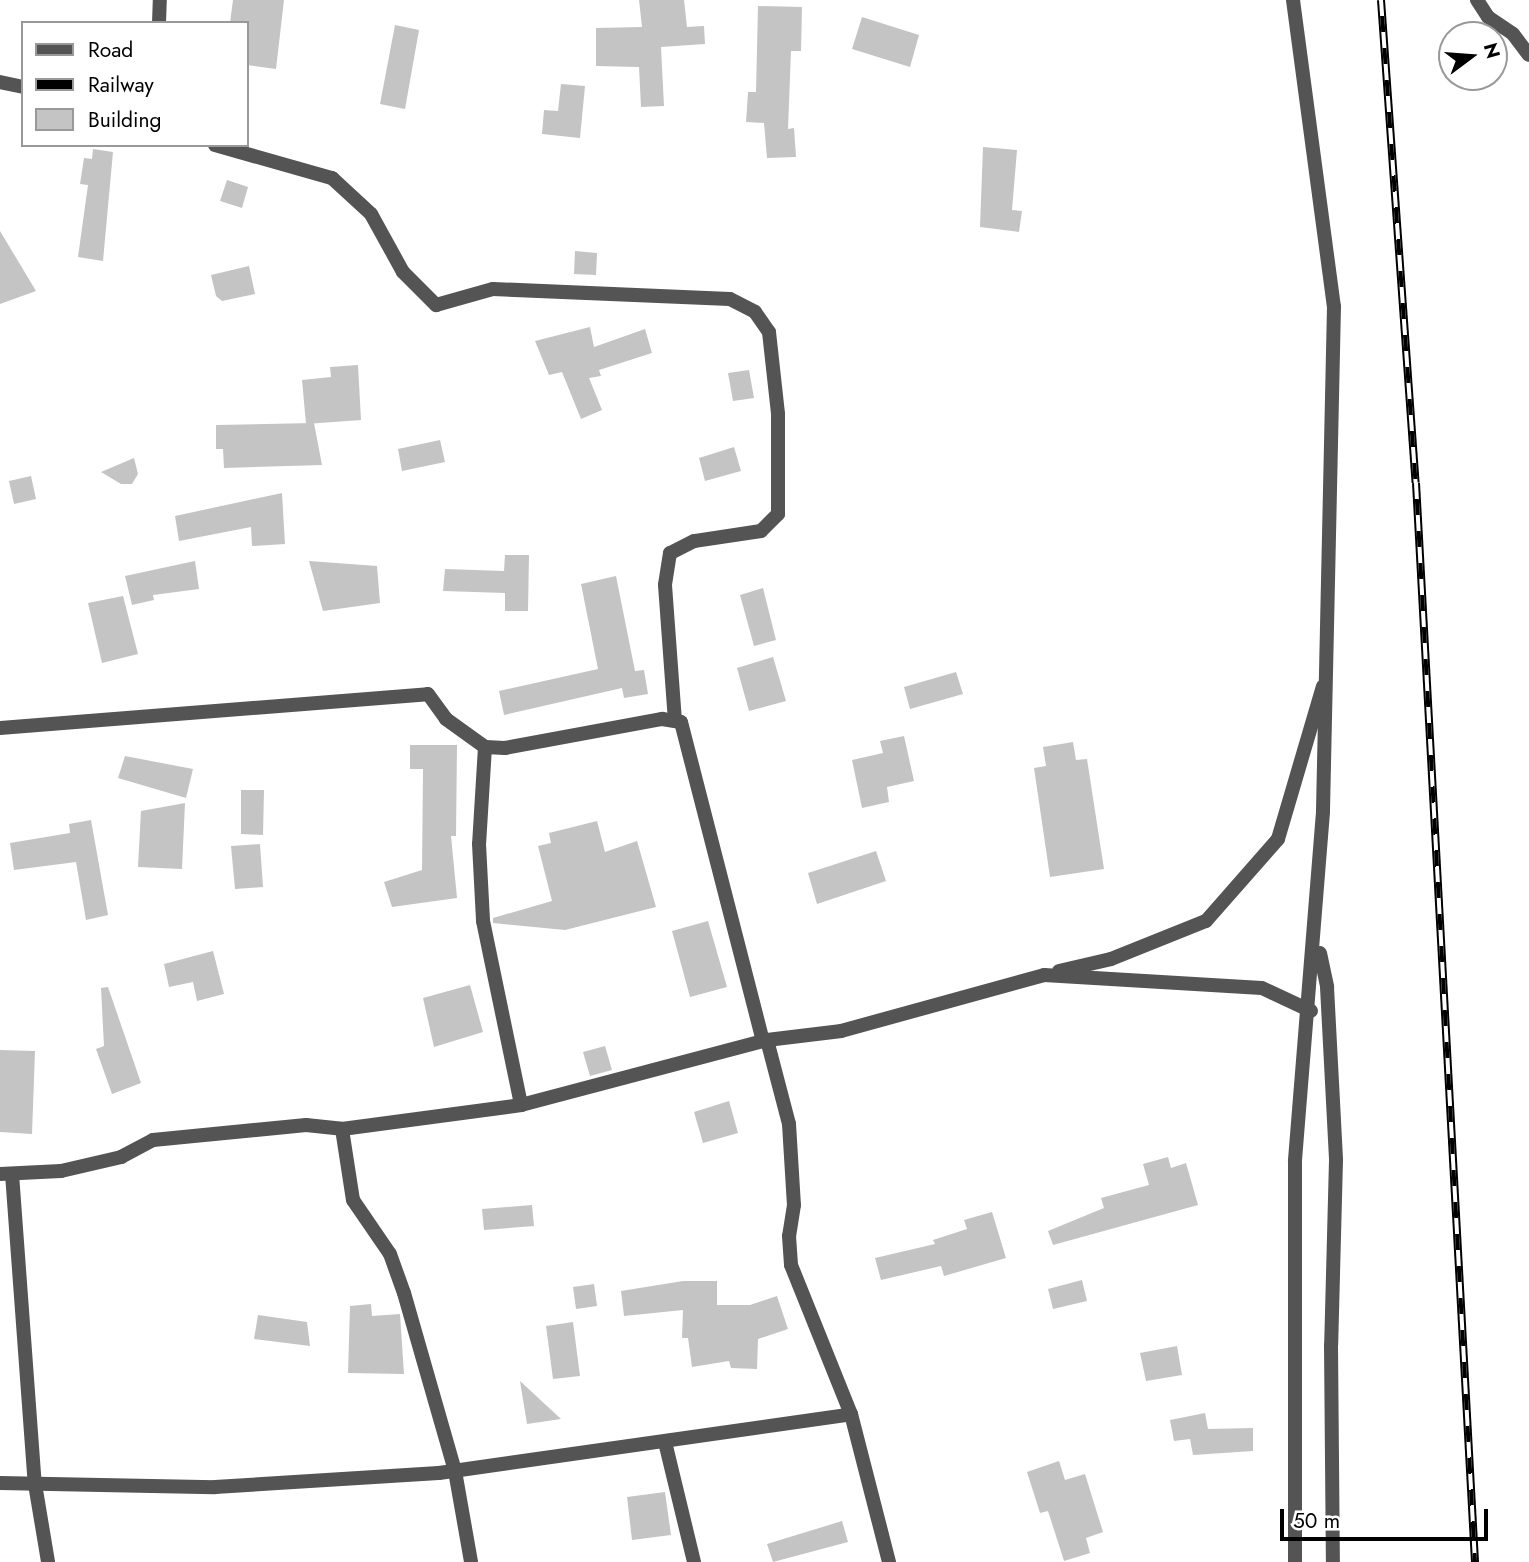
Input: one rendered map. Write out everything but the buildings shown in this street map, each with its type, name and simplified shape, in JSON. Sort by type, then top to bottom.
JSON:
[{"type":"street","points":[[159,21],[160,0]]},
{"type":"street","points":[[1293,0],[1334,306],[1329,670],[1316,938],[1295,1161],[1295,1562]]},
{"type":"street","points":[[1477,0],[1488,17],[1513,34],[1529,55]]},
{"type":"street","points":[[0,82],[21,87]]},
{"type":"street","points":[[222,147],[332,178],[371,214],[403,272],[436,305],[493,289],[730,299],[755,312],[769,332],[778,414],[778,514],[761,531],[694,541],[670,553],[665,585],[675,720]]},
{"type":"street","points":[[48,1562],[35,1484],[6,1174],[61,1171],[121,1157],[153,1140],[306,1125],[342,1129],[521,1105],[767,1040],[841,1031],[1111,958],[1206,920],[1278,839],[1329,670]]},
{"type":"street","points":[[0,728],[428,694],[446,719],[485,747],[505,748],[675,720],[684,727],[763,1041],[767,1040]]},
{"type":"street","points":[[485,747],[479,844],[483,921],[521,1105]]},
{"type":"street","points":[[1316,938],[1328,987],[1336,1160],[1331,1345],[1333,1562]]},
{"type":"street","points":[[1044,975],[1262,988],[1311,1010]]},
{"type":"street","points":[[767,1040],[789,1124],[794,1205],[789,1236],[791,1265],[851,1414],[889,1562]]},
{"type":"street","points":[[342,1129],[353,1200],[390,1254],[456,1471],[471,1562]]},
{"type":"street","points":[[0,1483],[215,1487],[456,1471],[851,1414]]},
{"type":"street","points":[[665,1442],[694,1562]]},
{"type":"railway","points":[[1381,0],[1416,483],[1475,1562]]}]
